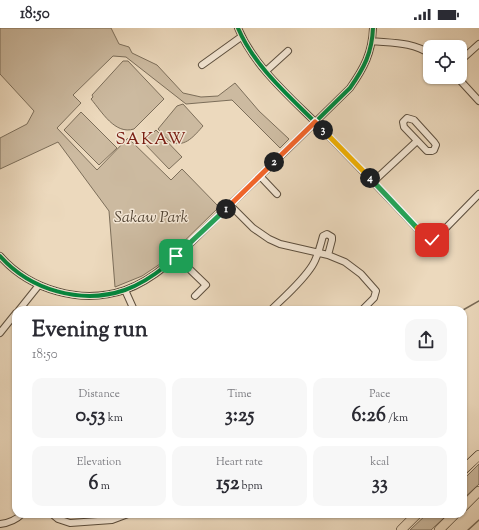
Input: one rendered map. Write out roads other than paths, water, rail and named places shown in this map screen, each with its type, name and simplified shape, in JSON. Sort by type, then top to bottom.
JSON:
[{"type":"highway","points":[[467,466],[479,455]]},
{"type":"highway","points":[[467,503],[479,491]]},
{"type":"highway","points":[[401,530],[414,518]]},
{"type":"highway","points":[[439,530],[451,518]]},
{"type":"street","points":[[238,28],[241,37],[266,72],[374,181],[426,238],[432,240],[437,237],[479,194]]},
{"type":"street","points":[[0,256],[23,277],[39,285],[79,296],[106,294],[125,290],[151,278],[230,205],[350,88],[369,56],[373,28]]},
{"type":"street","points":[[202,65],[241,37]]},
{"type":"street","points":[[372,41],[406,44],[423,50]]},
{"type":"street","points":[[467,55],[479,44]]},
{"type":"street","points":[[266,72],[288,51]]},
{"type":"street","points":[[463,84],[479,101]]},
{"type":"street","points":[[407,118],[414,120],[434,142],[436,148],[432,151],[427,151],[417,141],[404,127],[403,122],[407,118]]},
{"type":"street","points":[[374,181],[417,141]]},
{"type":"street","points":[[260,176],[277,194]]},
{"type":"street","points":[[230,205],[253,228],[269,239],[280,244],[328,255],[353,268],[374,288],[376,294],[366,306]]},
{"type":"street","points":[[275,306],[301,281],[312,265],[323,236],[327,234],[332,237],[328,255]]},
{"type":"street","points":[[432,240],[433,248]]},
{"type":"street","points":[[176,256],[206,285],[195,296]]},
{"type":"street","points":[[22,306],[39,285]]},
{"type":"street","points":[[125,290],[132,306]]},
{"type":"street","points":[[0,332],[12,318]]},
{"type":"street","points":[[0,524],[7,523],[18,518]]},
{"type":"street","points":[[57,518],[70,523],[101,522],[116,518]]},
{"type":"street","points":[[100,518],[101,522]]},
{"type":"waterway","points":[[467,308],[479,301]]},
{"type":"waterway","points":[[468,530],[479,520]]},
{"type":"district","name":"SAKAW","points":[[151,138]]},
{"type":"park label","name":"Sakaw Park","points":[[151,216]]}]
